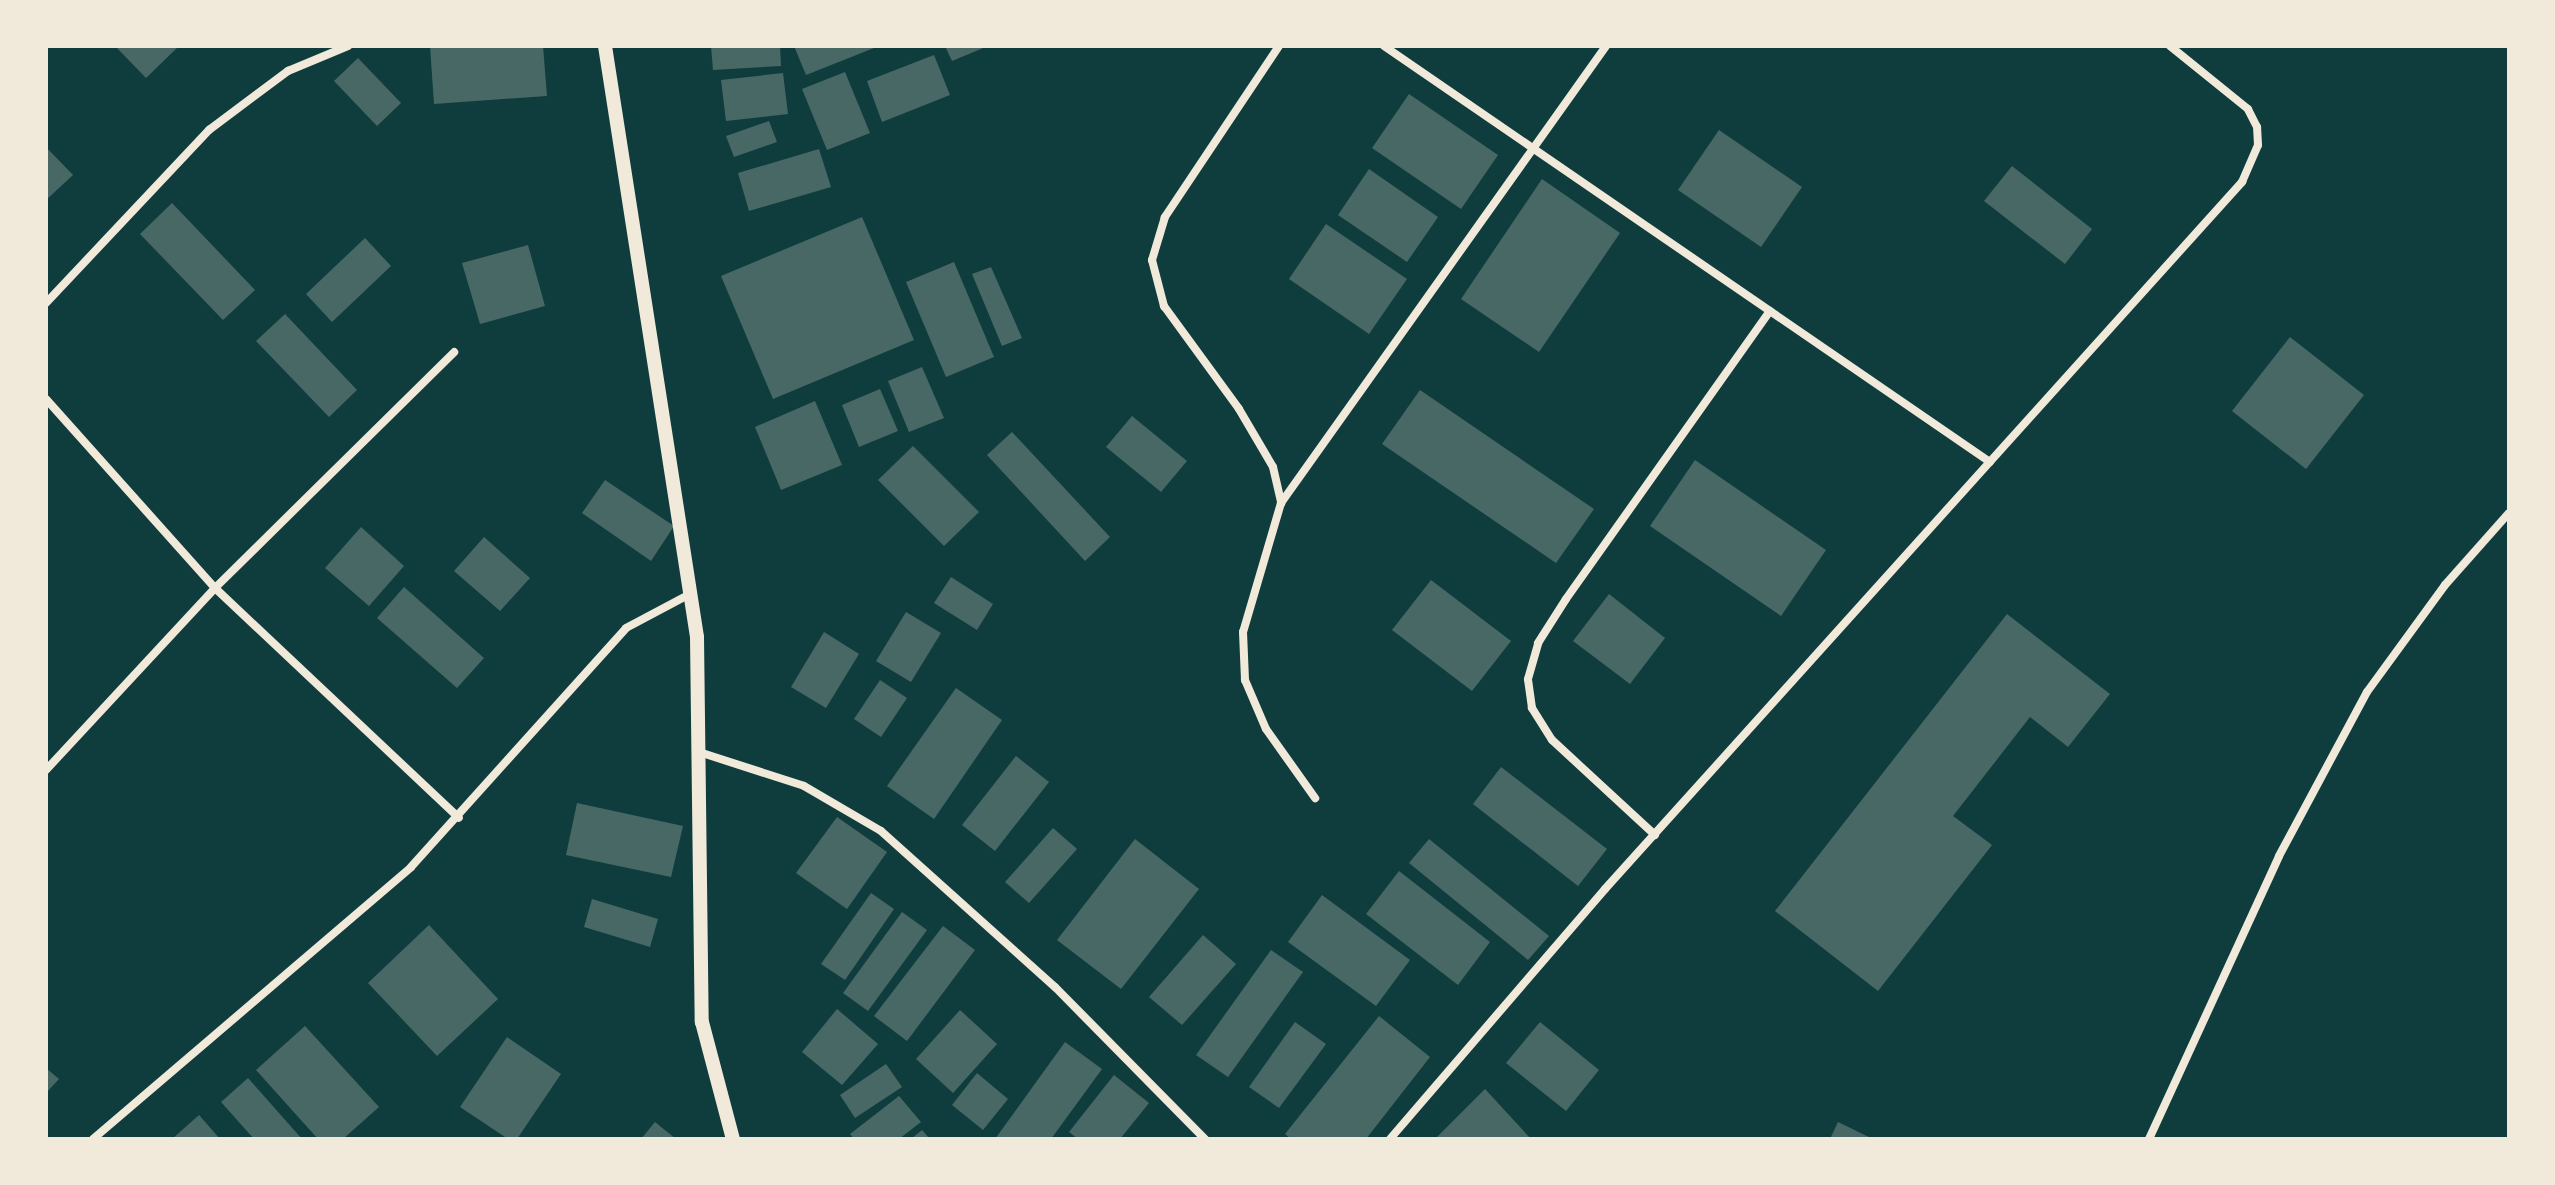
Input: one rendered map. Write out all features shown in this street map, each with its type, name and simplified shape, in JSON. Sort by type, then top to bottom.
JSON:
[{"type":"street","points":[[46,303],[209,130],[288,71],[348,46]]},
{"type":"street","points":[[605,46],[697,637],[702,1022],[733,1139]]},
{"type":"street","points":[[1279,46],[1165,217],[1152,260],[1164,306],[1266,455],[1281,503]]},
{"type":"street","points":[[1384,46],[1990,462]]},
{"type":"street","points":[[1315,798],[1266,729],[1245,680],[1243,632],[1281,503],[1606,46]]},
{"type":"street","points":[[1390,1139],[1655,835],[2242,182],[2252,163],[2257,127],[2248,109],[2170,46]]},
{"type":"street","points":[[1655,835],[1552,740],[1532,708],[1528,679],[1538,643],[1566,599],[1770,311]]},
{"type":"street","points":[[46,770],[215,588],[454,352]]},
{"type":"street","points":[[46,399],[215,588],[459,818]]},
{"type":"street","points":[[2149,1139],[2279,856],[2367,692],[2445,585],[2509,513]]},
{"type":"street","points":[[93,1139],[411,867],[459,818],[626,628],[690,594]]},
{"type":"street","points":[[699,752],[804,786],[881,831],[1055,987],[1205,1139]]},
{"type":"building","points":[[115,46],[179,46],[146,78]]},
{"type":"building","points":[[430,46],[543,46],[547,96],[434,104]]},
{"type":"building","points":[[711,46],[780,46],[781,66],[713,70]]},
{"type":"building","points":[[794,46],[879,46],[806,75]]},
{"type":"building","points":[[945,46],[988,46],[952,61]]},
{"type":"building","points":[[934,55],[950,95],[882,122],[867,81]]},
{"type":"building","points":[[358,58],[401,103],[377,126],[334,81]]},
{"type":"building","points":[[845,72],[870,133],[827,150],[802,89]]},
{"type":"building","points":[[783,73],[788,114],[726,121],[721,80]]},
{"type":"building","points":[[1409,94],[1498,155],[1461,209],[1372,148]]},
{"type":"building","points":[[769,121],[777,142],[734,157],[726,136]]},
{"type":"building","points":[[1719,130],[1802,187],[1761,247],[1678,190]]},
{"type":"building","points":[[46,147],[73,175],[46,200]]},
{"type":"building","points":[[819,149],[831,187],[749,211],[738,173]]},
{"type":"building","points":[[2012,166],[2092,229],[2065,264],[1984,201]]},
{"type":"building","points":[[1369,169],[1438,217],[1407,262],[1338,215]]},
{"type":"building","points":[[1542,179],[1620,233],[1539,352],[1461,299]]},
{"type":"building","points":[[172,203],[255,290],[223,320],[140,234]]},
{"type":"building","points":[[862,217],[914,340],[773,399],[721,276]]},
{"type":"building","points":[[1326,224],[1407,279],[1369,334],[1289,279]]},
{"type":"building","points":[[365,238],[391,266],[332,322],[306,294]]},
{"type":"building","points":[[528,245],[545,306],[480,324],[462,263]]},
{"type":"building","points":[[954,262],[994,357],[946,377],[906,282]]},
{"type":"building","points":[[991,267],[1022,338],[1002,346],[972,274]]},
{"type":"building","points":[[285,314],[357,390],[329,417],[256,341]]},
{"type":"building","points":[[2290,337],[2364,395],[2306,469],[2232,411]]},
{"type":"building","points":[[922,367],[944,418],[909,432],[888,381]]},
{"type":"building","points":[[880,389],[898,431],[859,447],[842,405]]},
{"type":"building","points":[[1420,390],[1594,509],[1556,563],[1382,444]]},
{"type":"building","points":[[815,401],[842,465],[781,490],[755,427]]},
{"type":"building","points":[[1132,416],[1187,461],[1161,492],[1106,447]]},
{"type":"building","points":[[1012,432],[1110,537],[1085,561],[987,455]]},
{"type":"building","points":[[913,446],[979,512],[944,546],[878,480]]},
{"type":"building","points":[[1695,460],[1826,550],[1781,616],[1650,526]]},
{"type":"building","points":[[605,480],[674,526],[651,561],[582,513]]},
{"type":"building","points":[[361,527],[404,566],[369,606],[325,568]]},
{"type":"building","points":[[484,537],[530,578],[500,611],[454,571]]},
{"type":"building","points":[[951,577],[993,604],[977,630],[934,603]]},
{"type":"building","points":[[1431,580],[1511,641],[1472,691],[1392,630]]},
{"type":"building","points":[[404,587],[484,658],[457,688],[377,618]]},
{"type":"building","points":[[1609,594],[1665,638],[1630,684],[1573,641]]},
{"type":"building","points":[[906,612],[941,633],[911,682],[876,661]]},
{"type":"building","points":[[2007,614],[2110,694],[2068,747],[2030,717],[1953,816],[1992,845],[1878,991],[1775,911]]},
{"type":"building","points":[[824,632],[859,654],[826,708],[791,687]]},
{"type":"building","points":[[880,680],[907,698],[881,737],[854,719]]},
{"type":"building","points":[[956,688],[1002,720],[934,819],[887,786]]},
{"type":"building","points":[[1016,756],[1049,782],[995,851],[962,825]]},
{"type":"building","points":[[1501,767],[1607,849],[1578,886],[1473,804]]},
{"type":"building","points":[[577,803],[683,826],[671,877],[566,855]]},
{"type":"building","points":[[837,817],[887,852],[847,909],[796,873]]},
{"type":"building","points":[[1053,828],[1077,849],[1029,903],[1005,882]]},
{"type":"building","points":[[1135,839],[1199,889],[1121,989],[1057,940]]},
{"type":"building","points":[[1429,839],[1549,936],[1528,960],[1409,863]]},
{"type":"building","points":[[1399,871],[1490,942],[1458,985],[1366,914]]},
{"type":"building","points":[[871,893],[894,909],[845,980],[821,964]]},
{"type":"building","points":[[1322,895],[1410,960],[1376,1006],[1288,942]]},
{"type":"building","points":[[592,899],[658,919],[650,947],[584,927]]},
{"type":"building","points":[[902,912],[927,930],[868,1011],[843,993]]},
{"type":"building","points":[[429,925],[498,999],[437,1056],[368,983]]},
{"type":"building","points":[[943,926],[975,950],[907,1041],[874,1016]]},
{"type":"building","points":[[1203,935],[1236,964],[1182,1025],[1149,997]]},
{"type":"building","points":[[1271,950],[1303,972],[1228,1077],[1196,1055]]},
{"type":"building","points":[[837,1009],[878,1044],[842,1085],[802,1052]]},
{"type":"building","points":[[960,1010],[997,1044],[953,1093],[916,1059]]},
{"type":"building","points":[[1379,1016],[1430,1057],[1366,1139],[1291,1139],[1285,1134]]},
{"type":"building","points":[[1295,1022],[1326,1044],[1279,1108],[1249,1087]]},
{"type":"building","points":[[1540,1022],[1599,1070],[1566,1111],[1506,1063]]},
{"type":"building","points":[[305,1026],[379,1107],[343,1139],[318,1139],[256,1070]]},
{"type":"building","points":[[507,1037],[561,1074],[517,1139],[508,1139],[460,1107]]},
{"type":"building","points":[[1065,1042],[1102,1069],[1051,1139],[995,1139]]},
{"type":"building","points":[[886,1064],[902,1087],[855,1118],[840,1095]]},
{"type":"building","points":[[46,1068],[59,1079],[46,1093]]},
{"type":"building","points":[[977,1073],[1008,1099],[983,1130],[952,1105]]},
{"type":"building","points":[[1114,1075],[1149,1103],[1120,1139],[1078,1139],[1069,1132]]},
{"type":"building","points":[[248,1078],[302,1139],[254,1139],[221,1102]]},
{"type":"building","points":[[1485,1089],[1531,1139],[1435,1139]]},
{"type":"building","points":[[899,1096],[921,1122],[899,1139],[854,1139],[850,1134]]},
{"type":"building","points":[[199,1115],[220,1139],[172,1139]]},
{"type":"building","points":[[655,1122],[676,1139],[641,1139]]},
{"type":"building","points":[[1838,1122],[1873,1139],[1830,1139]]},
{"type":"building","points":[[922,1130],[930,1139],[911,1139]]}]
